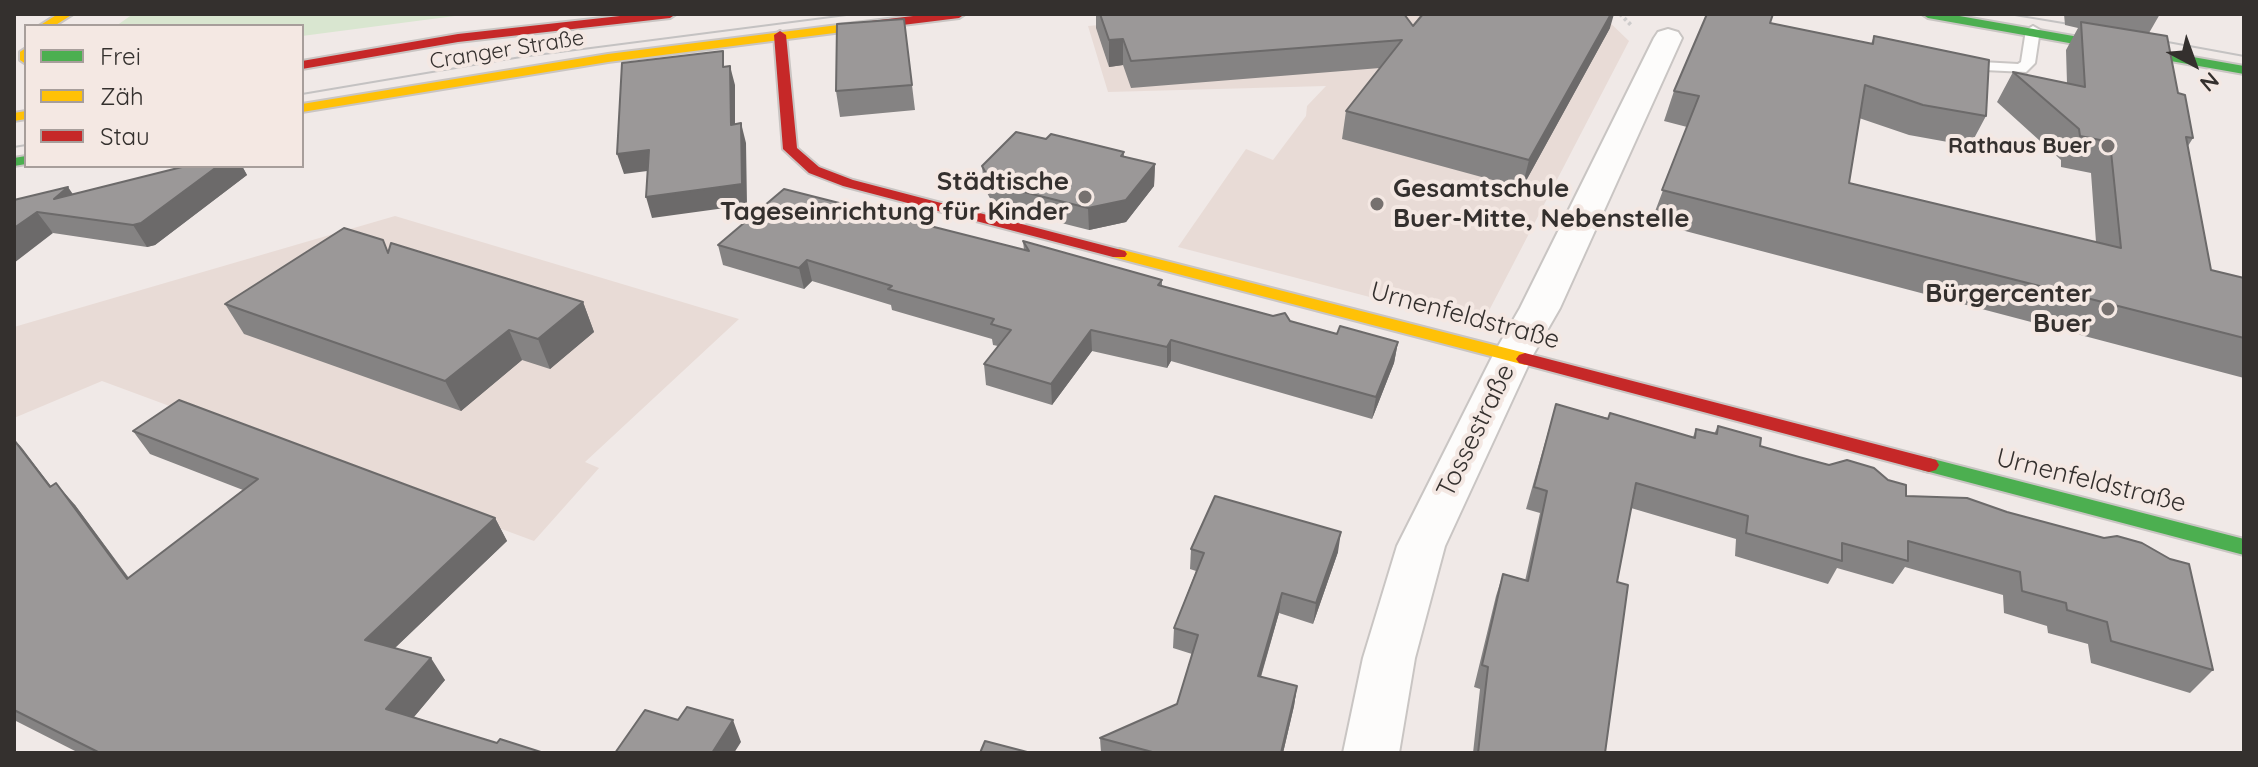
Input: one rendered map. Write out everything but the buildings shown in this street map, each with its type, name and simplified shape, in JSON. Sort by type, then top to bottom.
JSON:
[{"type":"main road","points":[[50,24],[67,14]]},
{"type":"main road","name":"Cranger Straße","points":[[304,65],[458,38],[670,14]]},
{"type":"main road","name":"Cranger Straße","points":[[304,108],[593,60],[959,14]]},
{"type":"main road","points":[[1928,14],[2171,54],[2244,72]]},
{"type":"main road","name":"Urnenfeldstraße","points":[[780,35],[790,149],[814,170],[848,183],[2244,547]]},
{"type":"street","name":"Tossestraße","points":[[1371,753],[1389,658],[1421,546],[1513,355],[1540,308],[1668,38]]},
{"type":"lane","points":[[1949,62],[1994,70],[2021,69],[2028,63],[2033,30]]},
{"type":"shaded area","name":"Gesamtschule Buer-Mitte, Nebenstelle","points":[[1232,14],[1601,14],[1629,41],[1481,326],[1178,247],[1246,149],[1273,160],[1306,116],[1307,106],[1326,86],[1108,92],[1088,26]]},
{"type":"shaded area","points":[[395,216],[739,319],[585,462],[599,468],[534,541],[102,381],[14,418],[14,327]]},
{"type":"green space","points":[[133,14],[470,14],[304,36],[304,24],[119,24]]},
{"type":"tram line","points":[[304,94],[521,57],[854,14]]},
{"type":"tram line","points":[[2009,14],[2087,27]]},
{"type":"tram line","points":[[2146,38],[2244,56]]},
{"type":"tram line","points":[[14,147],[24,145]]},
{"type":"traffic: fast","points":[[1928,14],[2244,70]]},
{"type":"traffic: fast","points":[[14,162],[24,160]]},
{"type":"traffic: fast","points":[[1929,465],[2244,547]]},
{"type":"traffic: slow","points":[[49,24],[67,14]]},
{"type":"traffic: slow","points":[[304,108],[608,58],[846,28]]},
{"type":"traffic: slow","points":[[14,117],[24,115]]},
{"type":"traffic: slow","points":[[1119,254],[1525,359]]},
{"type":"traffic: jam","points":[[304,65],[458,38],[670,14]]},
{"type":"traffic: jam","points":[[846,28],[959,14]]},
{"type":"traffic: jam","points":[[780,35],[790,149],[814,170],[848,183],[1119,254]]},
{"type":"traffic: jam","points":[[1525,359],[1929,465]]},
{"type":"place","name":"Rathaus Buer","points":[[2108,146]]},
{"type":"place","name":"Städtische Tageseinrichtung für Kinder","points":[[1085,197]]},
{"type":"place","name":"Gesamtschule Buer-Mitte, Nebenstelle","points":[[1377,204]]},
{"type":"place","name":"Bürgercenter Buer","points":[[2108,309]]}]
